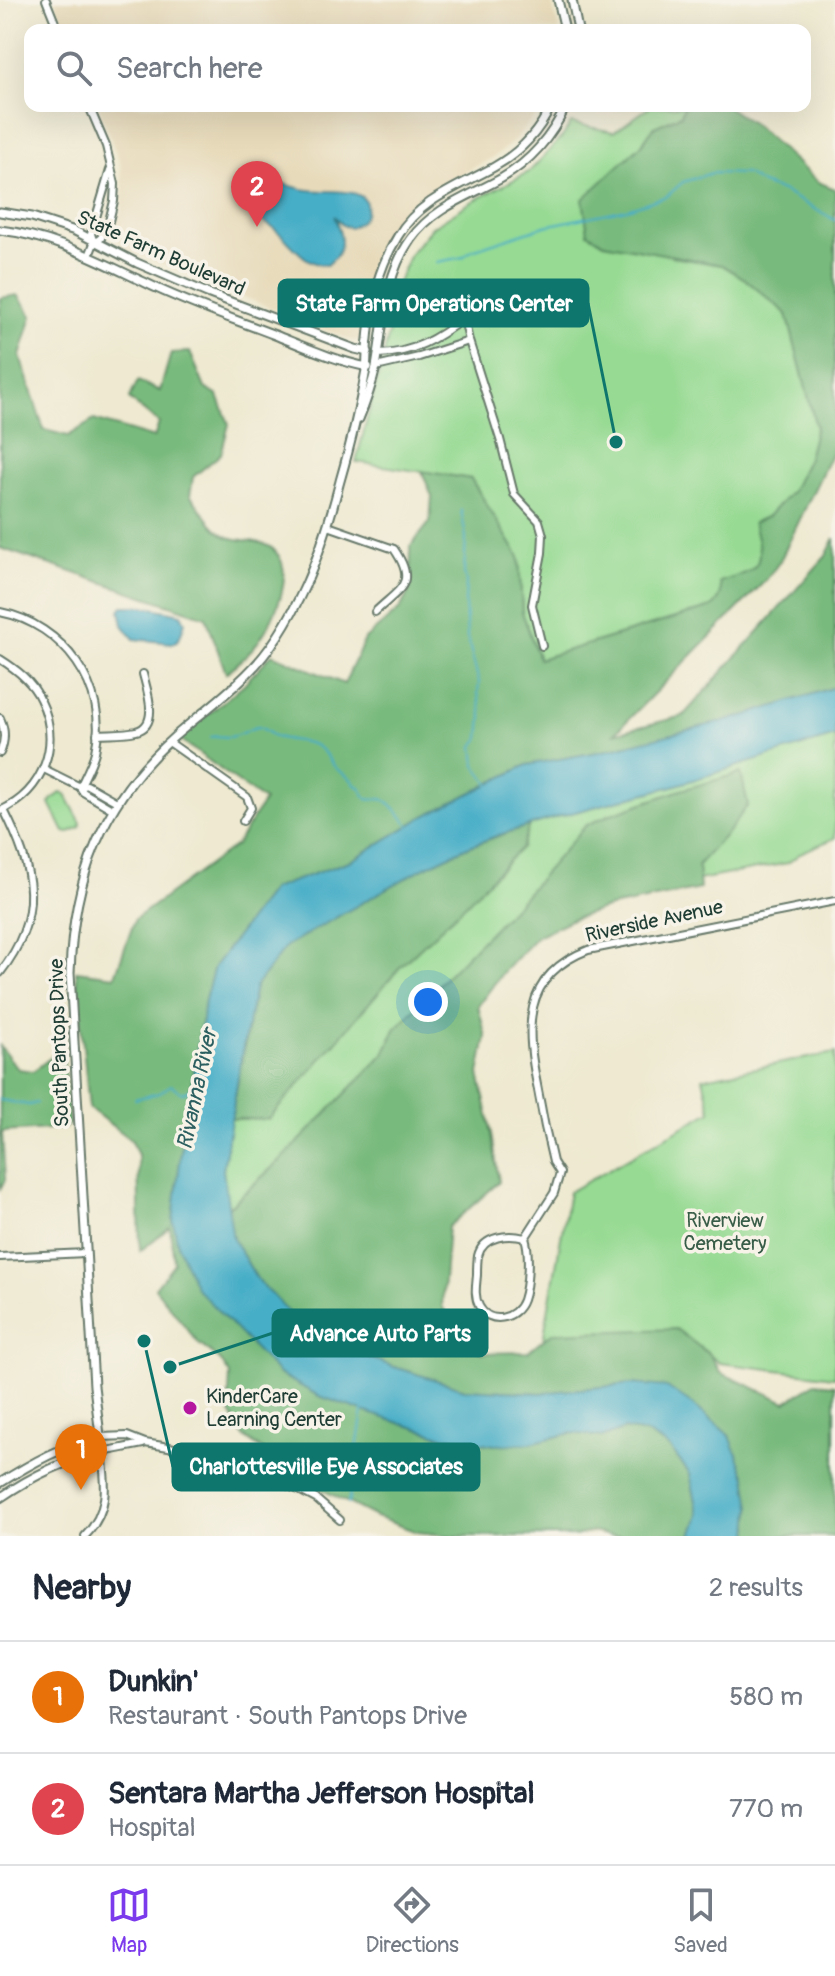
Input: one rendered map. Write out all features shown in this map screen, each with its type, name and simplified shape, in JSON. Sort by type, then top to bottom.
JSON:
[{"type":"street","points":[[46,0],[56,24]]},
{"type":"street","points":[[558,0],[564,24]]},
{"type":"street","points":[[572,0],[577,24]]},
{"type":"street","points":[[89,256],[109,221],[115,184],[106,146],[92,112]]},
{"type":"street","points":[[371,367],[367,352],[375,286],[400,232],[441,194],[516,152],[539,127],[548,112]]},
{"type":"street","points":[[371,367],[378,354],[389,288],[411,239],[447,205],[504,177],[524,163],[550,134],[563,112]]},
{"type":"street","points":[[94,243],[91,234],[110,170]]},
{"type":"street","name":"State Farm Boulevard","points":[[0,212],[75,231],[94,243],[207,293],[367,352],[397,352],[425,344],[464,318],[514,494],[539,521],[543,535],[532,605],[542,646]]},
{"type":"street","name":"State Farm Boulevard","points":[[0,230],[34,236],[89,256],[202,307],[328,355],[371,367]]},
{"type":"street","points":[[371,367],[419,357],[469,341]]},
{"type":"street","name":"South Pantops Drive","points":[[85,1536],[96,1523],[104,1505],[106,1478],[94,1386],[71,988],[71,949],[81,886],[112,809],[130,783],[169,742],[247,675],[272,645],[302,593],[328,526],[365,403],[371,367]]},
{"type":"street","points":[[328,526],[394,549],[397,553],[406,573],[405,582],[375,612]]},
{"type":"street","points":[[0,612],[38,626],[56,638],[75,658],[87,679],[97,719],[97,734],[94,757],[80,787]]},
{"type":"street","points":[[0,659],[29,682],[41,701],[46,713],[49,739],[44,769],[32,788],[2,810],[23,849],[30,905],[23,935],[0,973]]},
{"type":"street","points":[[97,734],[136,731],[144,727],[150,715],[143,674]]},
{"type":"street","points":[[0,718],[3,746],[0,753]]},
{"type":"street","points":[[169,742],[250,800],[251,808],[243,821]]},
{"type":"street","points":[[44,769],[80,787],[83,792],[112,809]]},
{"type":"street","points":[[80,787],[87,785],[117,802]]},
{"type":"street","name":"Riverside Avenue","points":[[525,1238],[554,1193],[560,1173],[553,1162],[544,1124],[529,1034],[535,999],[558,967],[588,950],[835,901]]},
{"type":"street","points":[[499,1236],[525,1238],[529,1248],[521,1306],[505,1318],[488,1315],[480,1308],[475,1295],[478,1253],[484,1245],[499,1236]]},
{"type":"street","points":[[0,1257],[86,1253]]},
{"type":"street","points":[[0,1483],[60,1451],[101,1437],[127,1436],[145,1443],[192,1451],[299,1490],[316,1499],[340,1520]]},
{"type":"street","points":[[0,1498],[46,1470],[75,1458],[145,1443]]},
{"type":"shaded area","points":[[55,0],[551,0],[557,24],[64,24]]},
{"type":"shaded area","points":[[100,112],[538,112],[513,142],[494,157],[446,182],[416,204],[403,219],[383,249],[366,291],[360,340],[353,341],[125,249],[113,236],[122,210],[120,164]]},
{"type":"green space","points":[[642,112],[682,112],[654,127],[641,145],[672,257],[722,265],[745,279],[787,314],[816,427],[808,458],[792,491],[768,516],[753,523],[759,549],[757,564],[745,573],[720,582],[720,596],[712,607],[539,659],[522,612],[519,557],[471,479],[356,462],[389,334],[395,289],[410,254],[432,227],[471,202],[529,172],[571,123],[614,132]]},
{"type":"green space","points":[[682,112],[735,112],[756,126],[818,182],[835,189],[835,446],[780,561],[766,580],[615,733],[683,716],[826,556],[835,538],[835,687],[737,718],[603,751],[527,765],[423,817],[352,860],[272,889],[214,967],[205,1000],[173,1221],[244,1336],[279,1374],[319,1396],[441,1436],[495,1445],[530,1443],[572,1433],[604,1437],[624,1429],[646,1433],[669,1447],[690,1474],[699,1515],[692,1536],[613,1536],[591,1532],[574,1536],[455,1536],[417,1532],[376,1517],[307,1482],[243,1436],[228,1409],[230,1375],[220,1360],[199,1344],[155,1288],[174,1263],[170,1227],[140,1251],[138,1155],[132,1141],[89,1108],[76,971],[115,976],[135,919],[236,845],[264,801],[179,739],[244,684],[272,654],[344,684],[365,639],[400,609],[410,589],[411,546],[430,522],[432,497],[422,471],[471,479],[519,557],[522,612],[539,659],[712,607],[720,596],[720,582],[745,573],[757,564],[759,549],[753,523],[768,516],[792,491],[808,458],[816,427],[787,314],[745,279],[722,265],[604,243],[588,233],[583,199],[641,145],[654,127]]},
{"type":"green space","points":[[18,295],[32,316],[20,356],[44,430],[68,436],[94,420],[154,438],[159,423],[129,399],[138,381],[160,391],[171,353],[190,352],[205,388],[218,396],[229,424],[221,454],[193,477],[190,495],[223,534],[259,543],[275,551],[284,572],[276,610],[264,633],[251,651],[226,673],[206,617],[0,548],[0,298]]},
{"type":"green space","points":[[835,736],[835,838],[802,852],[788,863],[677,884],[481,942],[434,990],[384,1054],[284,1157],[227,1208],[223,1170],[231,1119],[269,1119],[305,1076],[234,1100],[243,1047],[499,835]]},
{"type":"green space","points":[[741,773],[748,805],[698,865],[700,889],[606,908],[570,920],[537,936],[503,972],[478,1006],[486,1037],[479,1074],[499,1182],[448,1227],[442,1306],[460,1339],[482,1353],[528,1352],[552,1333],[676,1329],[710,1355],[721,1373],[786,1402],[815,1383],[835,1385],[835,1536],[749,1536],[751,1507],[730,1436],[667,1388],[632,1384],[541,1393],[465,1389],[333,1344],[291,1315],[257,1279],[233,1239],[227,1209],[284,1157],[384,1054],[395,1029],[518,903],[586,825],[681,790]]},
{"type":"green space","points":[[61,793],[66,795],[81,823],[80,827],[68,833],[64,832],[50,804]]},
{"type":"green space","points":[[529,825],[522,847],[402,965],[269,1119],[231,1119],[255,987],[286,946],[425,867],[465,848]]},
{"type":"green space","points":[[62,1043],[69,1124],[64,1128],[2,1132],[5,1180],[0,1189],[0,1046],[18,1069],[33,1071],[53,1056]]},
{"type":"green space","name":"Riverview Cemetery","points":[[835,1053],[835,1377],[720,1363],[676,1329],[541,1352],[569,1192],[711,1111],[703,1078]]},
{"type":"water","points":[[260,180],[309,190],[354,193],[366,202],[365,213],[350,228],[334,216],[341,236],[338,254],[327,265],[312,262],[252,211],[248,194]]},
{"type":"water","points":[[123,606],[143,606],[181,614],[185,622],[179,638],[172,643],[134,639],[123,625],[120,610]]},
{"type":"water","name":"Rivanna River","points":[[835,687],[835,736],[673,786],[560,816],[465,848],[425,867],[286,946],[255,987],[223,1170],[233,1239],[257,1279],[291,1315],[333,1344],[465,1389],[540,1393],[632,1384],[667,1387],[730,1436],[746,1477],[751,1507],[749,1536],[692,1536],[699,1515],[690,1474],[669,1447],[646,1433],[624,1429],[604,1437],[572,1433],[530,1443],[495,1445],[441,1436],[375,1415],[319,1396],[279,1374],[196,1288],[178,1246],[173,1221],[205,1000],[214,967],[272,889],[352,860],[423,817],[527,765],[603,751],[737,718]]},
{"type":"waterway","points":[[437,262],[463,257],[472,250],[545,226],[627,209],[667,196],[683,182],[712,173],[746,174],[835,220]]},
{"type":"waterway","points":[[461,510],[466,537],[467,637],[479,682],[482,716],[480,738],[474,746],[476,766],[489,784]]},
{"type":"waterway","points":[[211,737],[232,737],[258,727],[279,738],[316,746],[337,769],[360,787],[367,799],[385,800],[409,825]]},
{"type":"waterway","name":"Rivanna River","points":[[135,1099],[159,1093],[171,1085],[182,1093],[191,1090]]},
{"type":"waterway","points":[[0,1100],[29,1105],[37,1103]]},
{"type":"waterway","points":[[348,1504],[363,1411]]},
{"type":"place","name":"Sentara Martha Jefferson Hospital","points":[[257,227]]},
{"type":"place","name":"State Farm Operations Center","points":[[616,442]]},
{"type":"place","name":"Charlottesville Eye Associates","points":[[144,1341]]},
{"type":"place","name":"Advance Auto Parts","points":[[170,1367]]},
{"type":"place","name":"KinderCare Learning Center","points":[[190,1408]]},
{"type":"place","name":"Dunkin'","points":[[81,1490]]}]
